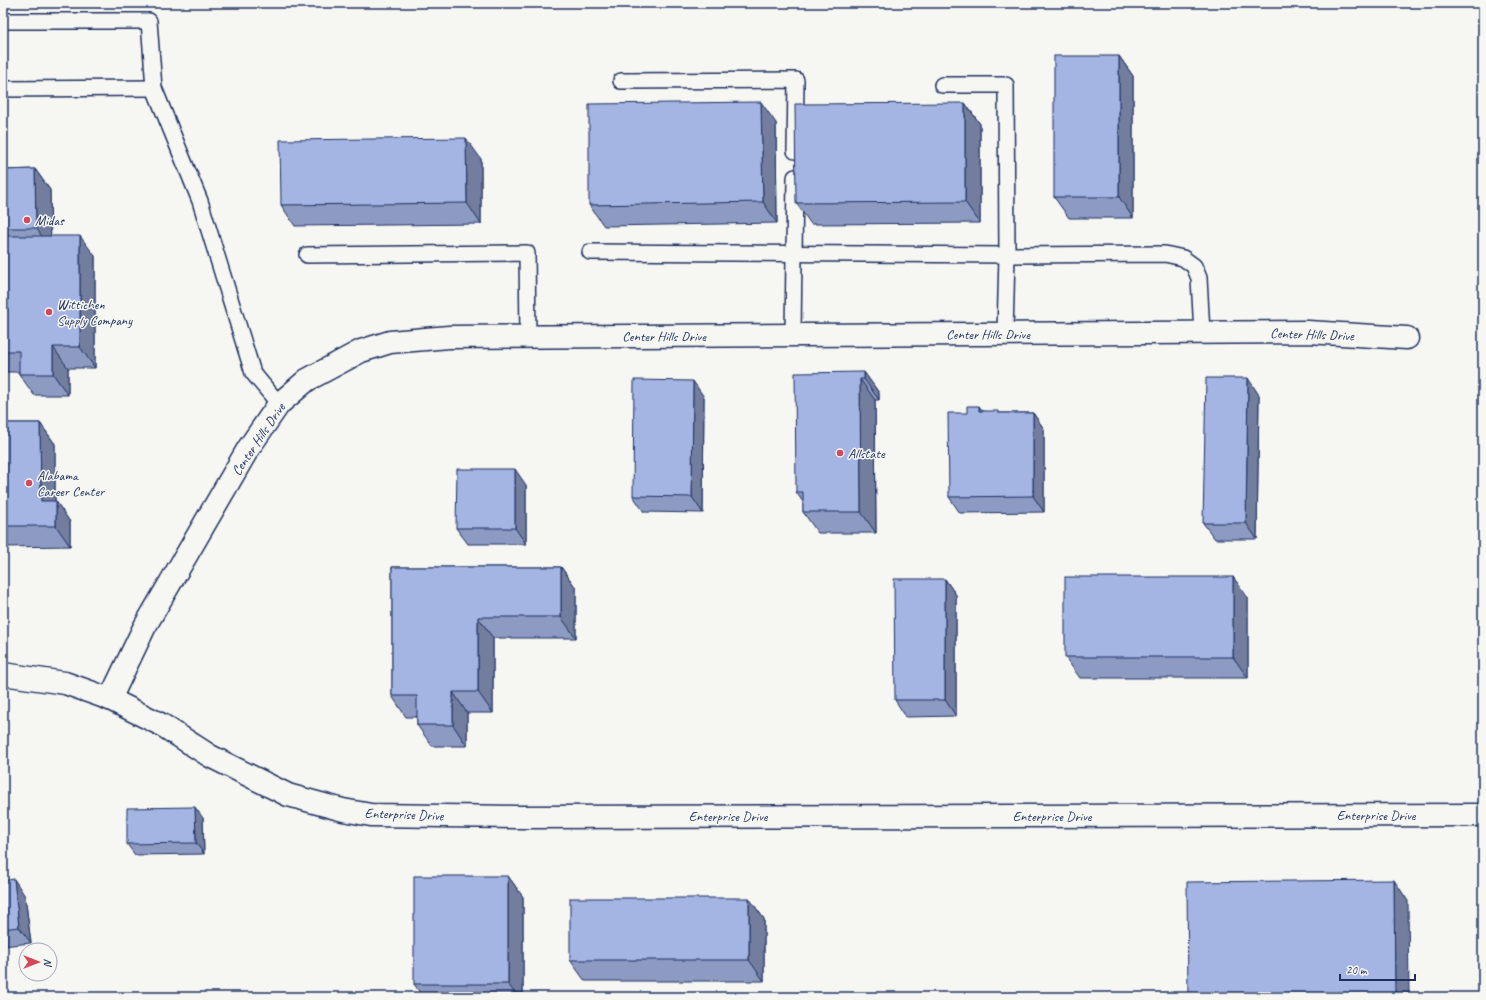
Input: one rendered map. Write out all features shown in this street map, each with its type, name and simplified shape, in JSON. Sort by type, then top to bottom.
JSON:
[{"type":"street","name":"Center Hills Drive","points":[[110,699],[144,628],[248,449],[279,404],[307,380],[361,351],[390,342],[449,337],[1308,332],[1407,338]]},
{"type":"street","name":"Enterprise Drive","points":[[3,674],[65,683],[110,699],[162,725],[210,756],[288,795],[343,810],[371,815],[548,817],[1483,815]]},
{"type":"lane","points":[[3,21],[149,20],[154,88],[200,201],[253,373],[279,404]]},
{"type":"lane","points":[[621,81],[796,80],[795,151]]},
{"type":"lane","points":[[942,84],[1006,84],[1007,255],[1005,334]]},
{"type":"lane","points":[[3,89],[154,88]]},
{"type":"lane","points":[[793,335],[795,177]]},
{"type":"lane","points":[[590,252],[1007,255],[1165,254],[1183,258],[1194,266],[1199,278],[1202,333]]},
{"type":"lane","points":[[307,255],[527,253],[528,337]]},
{"type":"building","points":[[1054,56],[1119,56],[1119,197],[1054,197]]},
{"type":"building","points":[[761,102],[763,202],[589,205],[589,104]]},
{"type":"building","points":[[965,103],[965,202],[796,203],[795,104]]},
{"type":"building","points":[[466,138],[467,203],[281,205],[280,140]]},
{"type":"building","points":[[35,169],[36,228],[3,228],[3,170]]},
{"type":"building","name":"Wittichen Supply Company","points":[[3,236],[80,236],[80,347],[53,347],[53,374],[19,374],[19,351],[3,351]]},
{"type":"building","points":[[864,372],[864,379],[860,379],[861,512],[803,512],[803,492],[796,492],[795,373]]},
{"type":"building","points":[[1206,378],[1248,378],[1246,523],[1203,523]]},
{"type":"building","points":[[634,380],[693,381],[692,497],[633,496]]},
{"type":"building","points":[[967,406],[979,406],[979,411],[998,411],[998,413],[1033,413],[1033,496],[949,497],[948,413],[967,413]]},
{"type":"building","name":"Alabama Career Center","points":[[3,423],[40,423],[41,501],[56,501],[56,526],[3,526]]},
{"type":"building","points":[[457,469],[515,469],[515,528],[456,528]]},
{"type":"building","points":[[392,567],[561,567],[561,617],[478,617],[478,692],[453,692],[453,725],[417,725],[417,696],[392,696]]},
{"type":"building","points":[[1065,577],[1233,577],[1233,657],[1065,657]]},
{"type":"building","points":[[894,579],[945,579],[945,700],[895,700]]},
{"type":"building","points":[[195,807],[196,843],[127,844],[127,808]]},
{"type":"building","points":[[414,876],[508,876],[508,984],[414,984]]},
{"type":"building","points":[[14,879],[19,927],[3,929],[3,881]]},
{"type":"building","points":[[1394,880],[1395,997],[1188,997],[1187,882]]},
{"type":"building","points":[[570,898],[749,898],[749,960],[570,960]]},
{"type":"place","name":"Midas","points":[[27,220]]},
{"type":"place","name":"Wittichen Supply Company","points":[[49,312]]},
{"type":"place","name":"Allstate","points":[[840,453]]},
{"type":"place","name":"Alabama Career Center","points":[[29,483]]}]
